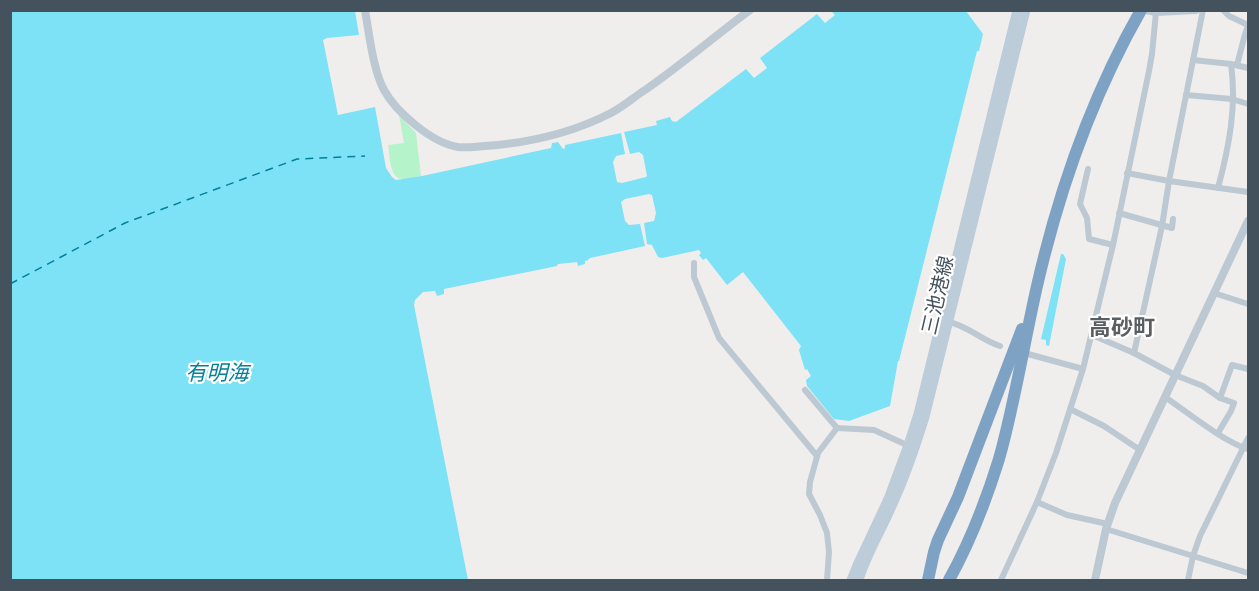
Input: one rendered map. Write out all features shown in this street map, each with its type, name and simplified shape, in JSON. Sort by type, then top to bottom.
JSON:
[{"type":"highway","points":[[949,580],[977,522],[999,458],[1037,285],[1054,220],[1079,146],[1105,82],[1138,16]]},
{"type":"highway","points":[[928,580],[936,546],[958,497],[1037,285]]},
{"type":"main road","name":"三池港線","points":[[851,580],[912,447],[1017,10]]},
{"type":"main road","name":"三池港線","points":[[859,580],[894,503],[933,387],[1026,10]]},
{"type":"street","points":[[365,10],[375,64],[384,90],[400,110],[425,134],[457,147],[466,147],[507,145],[542,138],[577,128],[613,112],[658,81],[750,10]]},
{"type":"street","points":[[1146,10],[1156,12],[1196,10]]},
{"type":"street","points":[[1134,353],[1162,226],[1203,10]]},
{"type":"street","points":[[1218,188],[1228,153],[1234,65],[1245,47],[1244,38],[1248,25],[1222,10]]},
{"type":"street","points":[[1000,580],[1037,502],[1083,369],[1113,245],[1152,54],[1156,12]]},
{"type":"street","points":[[1193,60],[1248,68]]},
{"type":"street","points":[[1186,95],[1232,99],[1248,104]]},
{"type":"street","points":[[1089,169],[1080,204],[1087,218],[1089,239],[1113,245]]},
{"type":"street","points":[[1127,173],[1248,192]]},
{"type":"street","points":[[1119,213],[1172,228],[1173,219]]},
{"type":"street","points":[[1095,580],[1115,503],[1248,221]]},
{"type":"street","points":[[694,262],[694,277],[719,338],[817,456]]},
{"type":"street","points":[[1214,294],[1248,304]]},
{"type":"street","points":[[949,322],[968,328],[988,342],[1000,346]]},
{"type":"street","points":[[1092,335],[1203,386],[1220,398],[1234,403],[1218,433]]},
{"type":"street","points":[[1028,354],[1083,369]]},
{"type":"street","points":[[1220,398],[1232,365],[1248,369]]},
{"type":"street","points":[[806,390],[837,428],[874,430],[912,447]]},
{"type":"street","points":[[1164,396],[1246,449]]},
{"type":"street","points":[[1070,409],[1104,426],[1140,450]]},
{"type":"street","points":[[827,580],[829,552],[827,533],[809,494],[817,456],[837,428]]},
{"type":"street","points":[[1188,580],[1193,556],[1203,530],[1246,449],[1248,438]]},
{"type":"street","points":[[1037,502],[1067,515],[1248,573]]},
{"type":"green space","points":[[399,115],[416,133],[421,176],[402,179],[398,178],[392,170],[388,145],[404,143]]},
{"type":"water","name":"有明海","points":[[10,11],[355,11],[359,35],[323,40],[338,115],[375,107],[386,168],[396,180],[551,148],[552,143],[558,142],[563,149],[565,145],[621,133],[625,154],[616,156],[613,162],[617,182],[622,183],[646,177],[643,155],[639,152],[630,154],[624,132],[657,125],[656,121],[670,117],[676,122],[746,69],[754,78],[767,68],[760,58],[817,14],[825,23],[835,15],[831,11],[966,11],[983,34],[898,361],[890,406],[849,421],[834,419],[807,386],[806,380],[811,376],[807,369],[805,370],[799,350],[801,346],[743,272],[727,285],[706,258],[703,260],[699,255],[701,253],[699,250],[662,258],[658,257],[652,245],[647,244],[644,223],[654,221],[656,213],[652,195],[649,194],[621,202],[625,221],[629,225],[640,224],[645,246],[590,258],[585,261],[585,264],[578,266],[577,262],[558,264],[444,289],[444,294],[437,296],[435,291],[423,292],[415,300],[414,305],[468,580],[11,580]]},
{"type":"water","points":[[1061,254],[1066,259],[1049,346],[1046,345],[1046,340],[1041,339]]},
{"type":"ferry route","points":[[10,284],[125,223],[297,159],[365,156]]},
{"type":"district","name":"高砂町","points":[[1122,327]]}]
